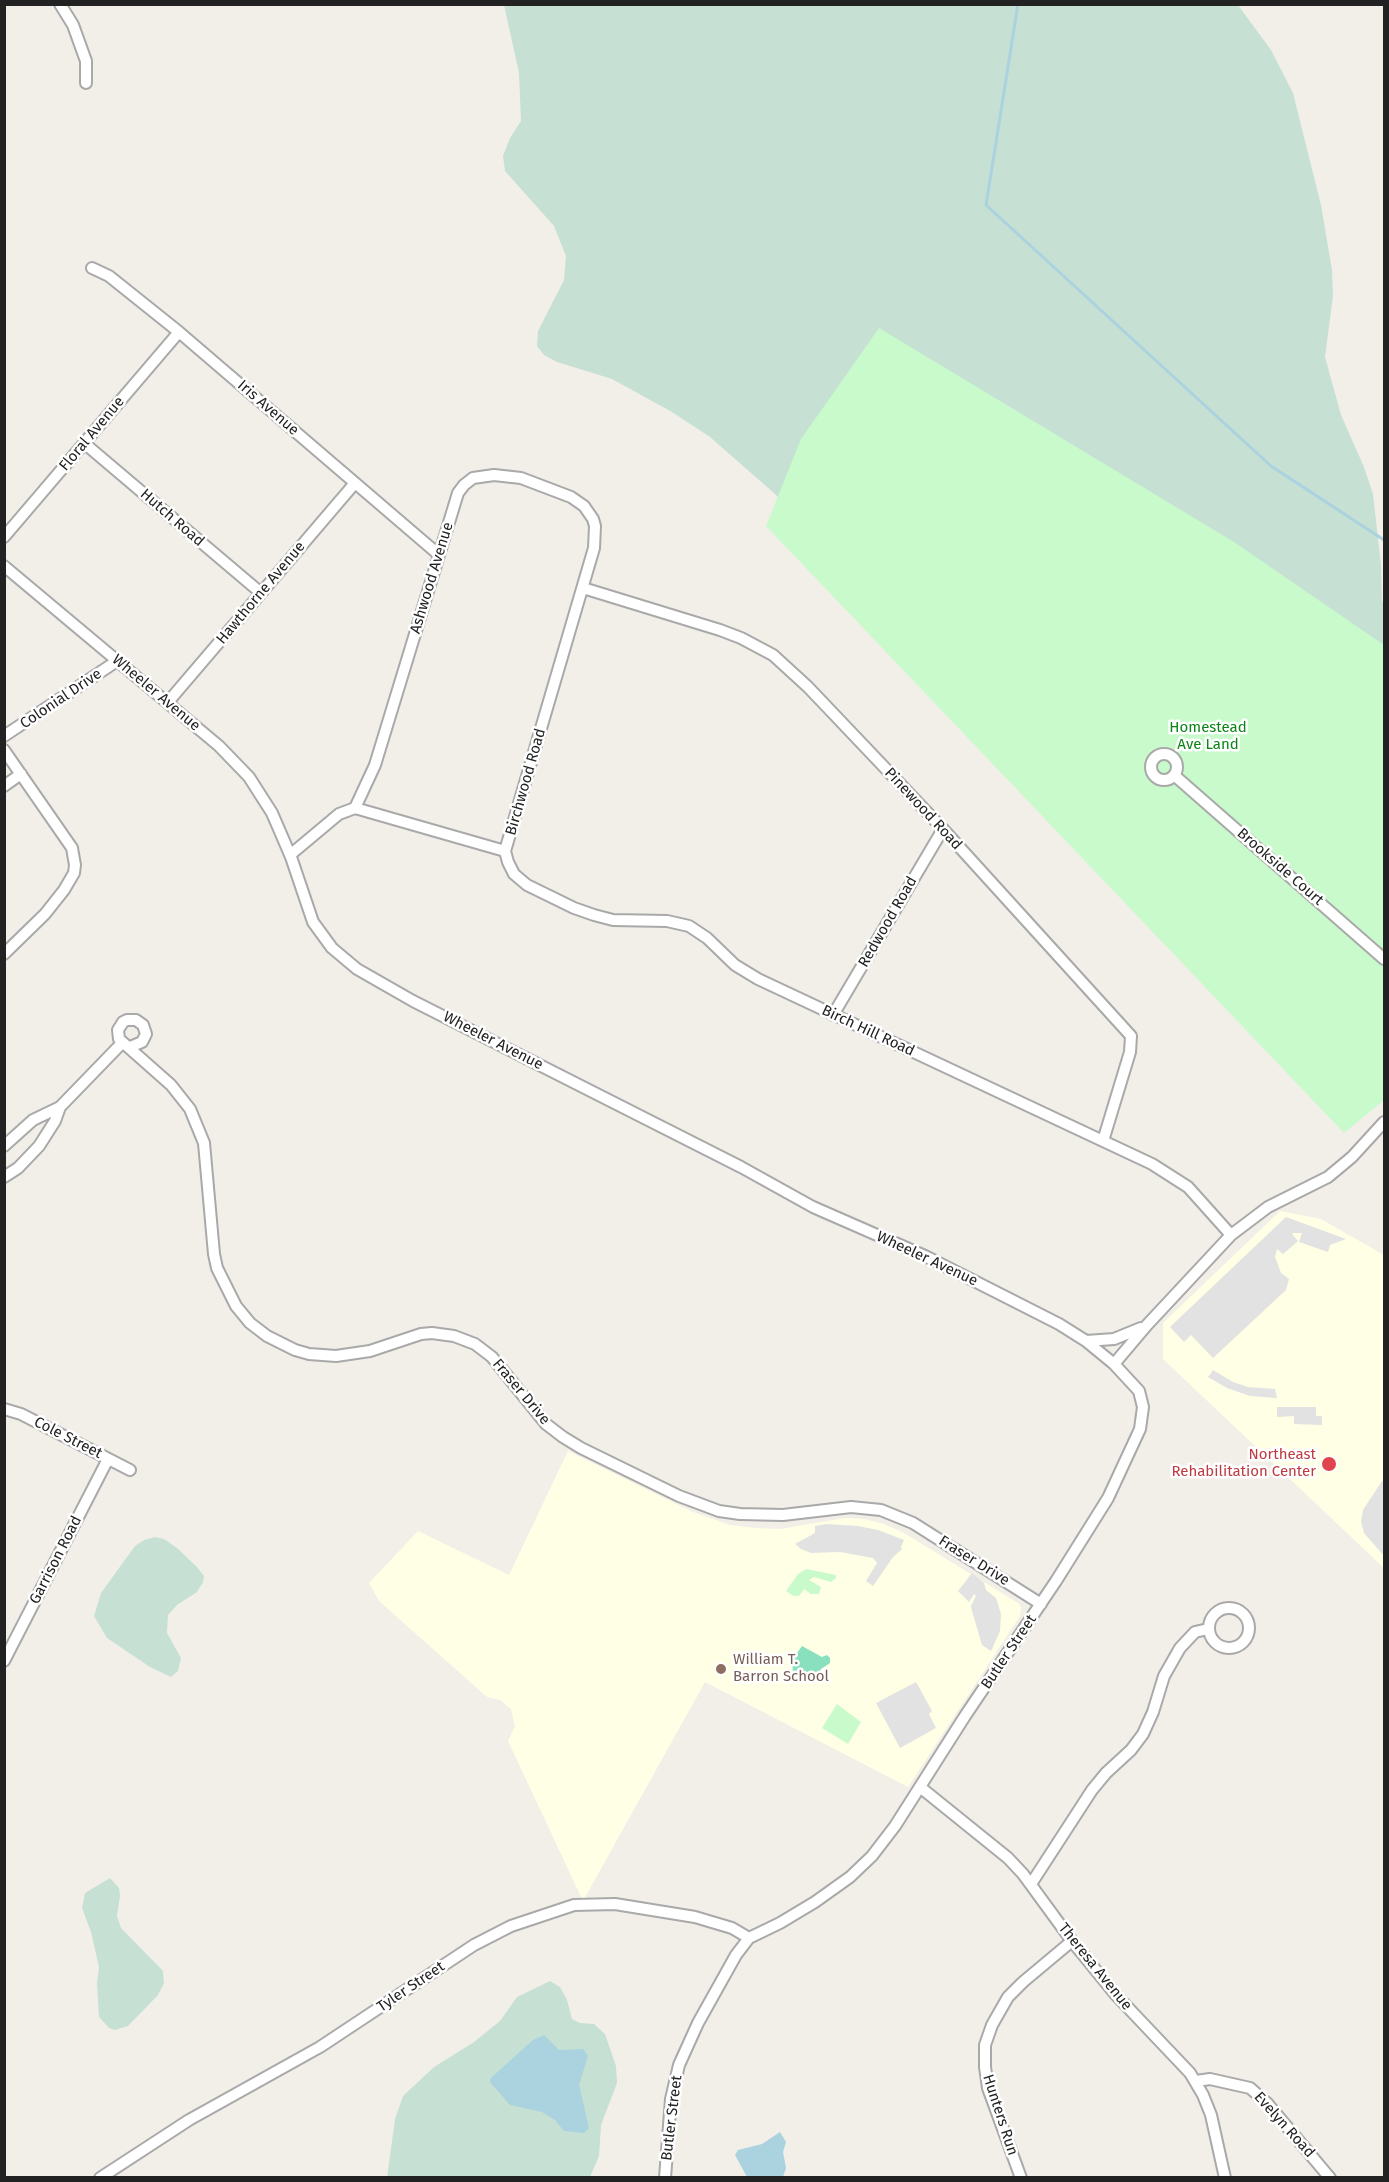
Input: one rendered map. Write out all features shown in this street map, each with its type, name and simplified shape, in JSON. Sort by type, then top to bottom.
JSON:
[{"type":"street","points":[[60,4],[74,24],[86,61],[86,83]]},
{"type":"street","name":"Iris Avenue","points":[[92,268],[110,276],[179,332],[438,555]]},
{"type":"street","name":"Floral Avenue","points":[[4,537],[179,332]]},
{"type":"street","name":"Hutch Road","points":[[84,443],[261,593]]},
{"type":"street","name":"Ashwood Avenue","points":[[355,808],[377,758],[438,555],[458,493],[464,485],[473,478],[484,476],[521,478],[579,501],[593,519]]},
{"type":"street","name":"Hawthorne Avenue","points":[[168,702],[355,483]]},
{"type":"street","name":"Birchwood Road","points":[[355,808],[506,850],[594,548],[593,519]]},
{"type":"street","name":"Wheeler Avenue","points":[[4,566],[168,702],[219,746],[249,777],[267,804],[290,855],[308,912],[319,931],[340,956],[366,975],[741,1167],[813,1207],[925,1256],[1059,1324],[1086,1341],[1114,1364]]},
{"type":"street","name":"Pinewood Road","points":[[583,588],[720,630],[773,655],[808,687],[943,829],[1131,1036],[1130,1052],[1103,1141]]},
{"type":"street","name":"Colonial Drive","points":[[4,736],[117,661]]},
{"type":"street","points":[[4,750],[72,848],[75,865],[74,873],[64,890],[45,914],[4,954]]},
{"type":"street","points":[[4,786],[21,774]]},
{"type":"street","name":"Brookside Court","points":[[1174,775],[1384,959]]},
{"type":"street","points":[[290,855],[339,814],[355,808]]},
{"type":"street","name":"Redwood Road","points":[[833,1015],[943,829]]},
{"type":"street","name":"Birch Hill Road","points":[[506,850],[508,862],[514,874],[527,885],[546,895],[574,908],[613,920],[667,921],[688,926],[707,938],[735,965],[752,976],[1152,1164],[1180,1180],[1204,1203],[1231,1235]]},
{"type":"street","name":"Fraser Drive","points":[[60,1107],[126,1045],[180,1095],[198,1126],[204,1143],[213,1248],[217,1268],[236,1306],[250,1323],[267,1336],[295,1350],[309,1354],[336,1356],[370,1351],[421,1334],[454,1336],[475,1344],[492,1357],[546,1424],[563,1437],[679,1496],[709,1508],[740,1514],[783,1515],[851,1507],[881,1510],[913,1523],[1041,1604]]},
{"type":"street","points":[[4,1146],[33,1120],[60,1107]]},
{"type":"street","points":[[4,1177],[39,1146],[55,1121],[60,1107]]},
{"type":"street","points":[[1114,1364],[1231,1235],[1268,1207],[1328,1177],[1352,1157],[1384,1122]]},
{"type":"street","points":[[1086,1341],[1114,1339],[1131,1334],[1147,1325]]},
{"type":"street","name":"Butler Street","points":[[665,2178],[671,2099],[679,2065],[710,2000],[736,1955],[749,1938],[796,1914],[835,1888],[861,1868],[883,1843],[1108,1498],[1140,1429],[1143,1407],[1139,1391],[1114,1364]]},
{"type":"street","name":"Cole Street","points":[[4,1409],[21,1414],[130,1470]]},
{"type":"street","name":"Garrison Road","points":[[4,1661],[108,1459]]},
{"type":"street","points":[[1031,1884],[1099,1781],[1131,1750],[1143,1734],[1153,1712],[1164,1676],[1180,1648],[1195,1632],[1208,1629]]},
{"type":"street","name":"Theresa Avenue","points":[[920,1787],[1008,1858],[1031,1884],[1072,1941],[1116,1995],[1196,2081],[1211,2115],[1225,2178]]},
{"type":"street","name":"Tyler Street","points":[[100,2178],[189,2120],[320,2047],[474,1945],[511,1926],[574,1905],[615,1904],[695,1917],[732,1928],[749,1938]]},
{"type":"street","name":"Hunters Run","points":[[1021,2178],[988,2088],[985,2067],[986,2045],[992,2025],[1008,1997],[1072,1941]]},
{"type":"street","name":"Evelyn Road","points":[[1196,2081],[1210,2079],[1250,2088],[1267,2103],[1330,2178]]},
{"type":"shaded area","points":[[504,5],[1238,5],[1271,50],[1293,93],[1321,205],[1332,270],[1333,296],[1325,357],[1341,415],[1373,494],[1384,607],[1384,704],[825,552],[775,494],[710,437],[672,412],[612,379],[557,362],[544,355],[537,346],[538,331],[564,280],[566,256],[554,226],[505,171],[503,156],[510,138],[521,121],[519,73]]},
{"type":"shaded area","name":"Northeast Rehabilitation Center","points":[[1280,1211],[1321,1219],[1384,1255],[1384,1568],[1163,1359],[1163,1323]]},
{"type":"shaded area","points":[[1286,1217],[1346,1239],[1330,1245],[1328,1252],[1299,1242],[1302,1233],[1293,1233],[1298,1241],[1283,1254],[1277,1249],[1275,1257],[1281,1273],[1289,1279],[1286,1290],[1213,1358],[1191,1335],[1184,1342],[1170,1327]]},
{"type":"shaded area","points":[[1213,1370],[1233,1382],[1248,1387],[1275,1389],[1277,1398],[1250,1396],[1227,1388],[1208,1377]]},
{"type":"shaded area","points":[[1277,1407],[1316,1407],[1316,1416],[1322,1416],[1322,1425],[1294,1424],[1294,1416],[1277,1417]]},
{"type":"shaded area","name":"William T. Barron School","points":[[568,1451],[693,1512],[730,1525],[780,1529],[845,1518],[864,1519],[884,1524],[904,1533],[1018,1603],[1021,1607],[1020,1616],[908,1787],[705,1682],[583,1901],[508,1741],[515,1726],[511,1709],[500,1700],[487,1697],[379,1601],[369,1583],[418,1531],[509,1575]]},
{"type":"shaded area","points":[[1382,1481],[1384,1482],[1384,1556],[1364,1533],[1361,1522],[1363,1510]]},
{"type":"shaded area","points":[[826,1524],[878,1530],[904,1540],[902,1549],[893,1557],[873,1586],[866,1581],[877,1563],[873,1558],[840,1552],[811,1553],[795,1544],[815,1533],[815,1526]]},
{"type":"shaded area","points":[[155,1537],[164,1539],[177,1548],[204,1576],[197,1592],[177,1605],[168,1615],[167,1633],[181,1658],[178,1671],[171,1677],[150,1667],[107,1638],[94,1616],[101,1593],[135,1546]]},
{"type":"shaded area","points":[[972,1573],[996,1598],[1001,1614],[1000,1631],[991,1651],[982,1645],[972,1611],[971,1606],[976,1596],[974,1594],[969,1602],[958,1591]]},
{"type":"shaded area","points":[[916,1682],[932,1711],[929,1714],[936,1728],[900,1748],[876,1703]]},
{"type":"shaded area","points":[[110,1878],[119,1888],[117,1916],[121,1928],[163,1971],[164,1983],[158,1995],[128,2026],[115,2030],[109,2028],[99,2017],[97,1983],[99,1967],[91,1932],[82,1908],[85,1893]]},
{"type":"shaded area","points":[[550,1981],[560,1987],[567,2000],[572,2019],[580,2023],[594,2024],[605,2034],[616,2066],[617,2083],[601,2125],[599,2156],[590,2177],[387,2178],[395,2119],[403,2096],[434,2067],[474,2042],[500,2021],[517,1997]]},
{"type":"green space","name":"Homestead Ave Land","points":[[879,328],[1234,542],[1384,645],[1384,1100],[1344,1133],[766,526],[801,439]]},
{"type":"green space","points":[[806,1569],[836,1575],[836,1578],[831,1582],[814,1577],[809,1580],[821,1587],[819,1594],[811,1594],[804,1589],[799,1596],[794,1596],[786,1591],[798,1574]]},
{"type":"green space","points":[[802,1646],[822,1657],[827,1655],[830,1658],[830,1663],[821,1669],[814,1683],[797,1678],[793,1673],[792,1660]]},
{"type":"green space","points":[[837,1704],[861,1722],[848,1744],[822,1728]]},
{"type":"water","points":[[544,2035],[559,2050],[583,2049],[588,2056],[579,2085],[589,2128],[584,2133],[564,2131],[555,2120],[542,2112],[510,2105],[490,2082],[491,2078],[533,2040]]},
{"type":"water","points":[[780,2132],[786,2142],[783,2152],[786,2168],[783,2177],[747,2177],[735,2155],[738,2150],[762,2144]]},
{"type":"waterway","points":[[1018,4],[986,205],[1271,466],[1384,540]]},
{"type":"place","name":"Northeast Rehabilitation Center","points":[[1329,1464]]},
{"type":"place","name":"William T. Barron School","points":[[721,1669]]}]
